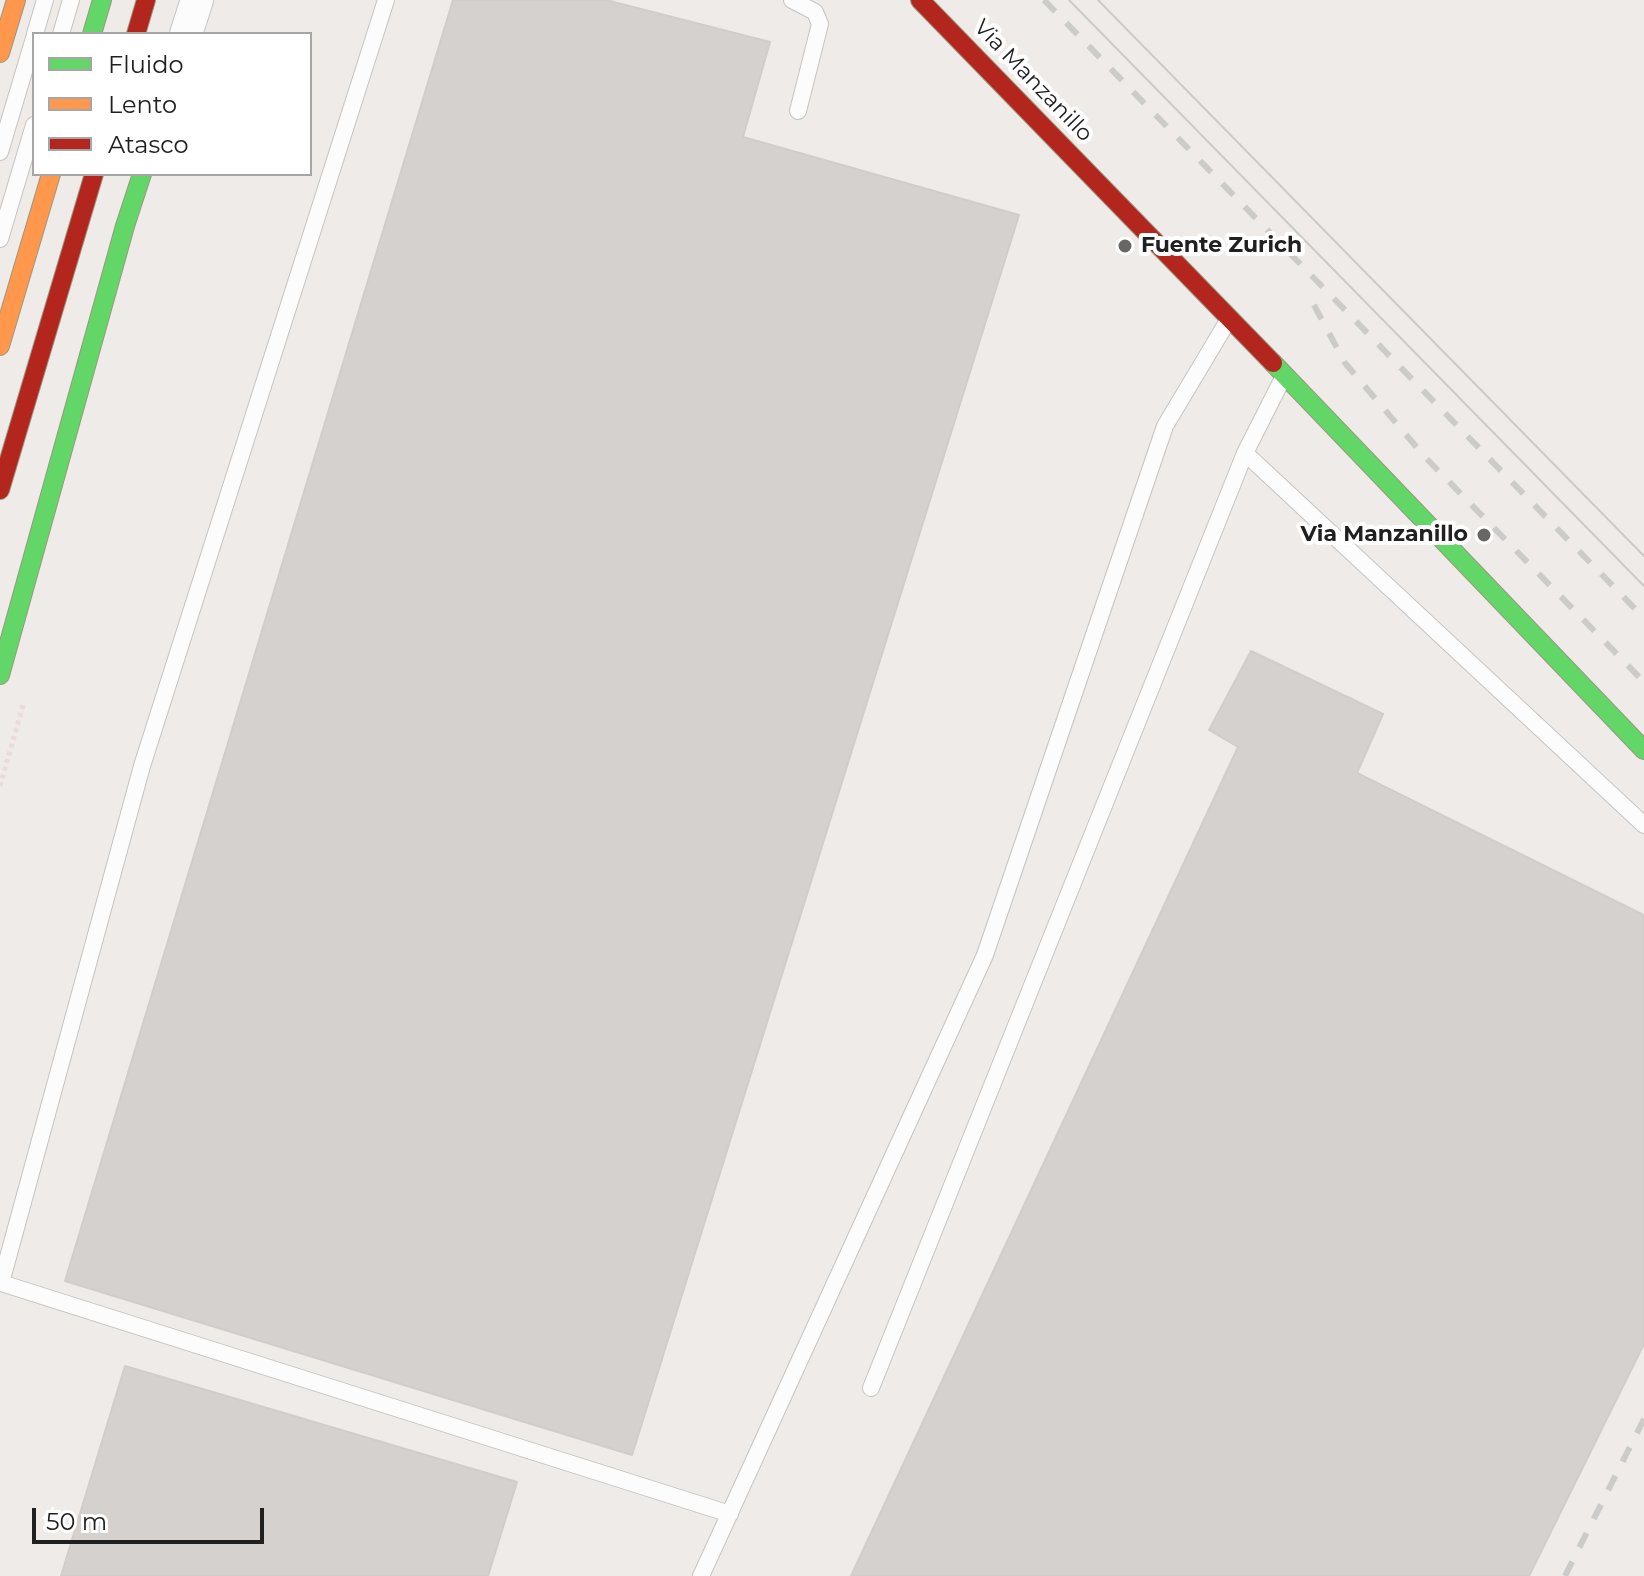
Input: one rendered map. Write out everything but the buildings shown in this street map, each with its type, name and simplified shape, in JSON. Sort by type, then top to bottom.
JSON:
[{"type":"main road","points":[[0,53],[16,0]]},
{"type":"main road","points":[[93,32],[102,0]]},
{"type":"main road","points":[[137,32],[146,0]]},
{"type":"main road","name":"Via Manzanillo","points":[[920,0],[1644,750]]},
{"type":"main road","points":[[0,346],[50,176]]},
{"type":"main road","points":[[0,490],[93,176]]},
{"type":"main road","points":[[0,675],[141,176]]},
{"type":"street","points":[[187,32],[197,0]]},
{"type":"lane","points":[[36,32],[45,0]]},
{"type":"lane","points":[[62,32],[71,0]]},
{"type":"lane","points":[[386,0],[142,766],[1,1286],[730,1514]]},
{"type":"lane","points":[[792,0],[815,12],[820,24],[798,111]]},
{"type":"lane","points":[[0,152],[32,46]]},
{"type":"lane","points":[[0,239],[32,132]]},
{"type":"lane","points":[[701,1576],[985,955],[1165,426],[1230,318]]},
{"type":"lane","points":[[871,1388],[1245,453],[1285,375]]},
{"type":"lane","points":[[1245,453],[1644,825]]},
{"type":"path","points":[[0,763],[6,765],[0,786]]},
{"type":"tram line","points":[[1069,0],[1644,586]]},
{"type":"tram line","points":[[1098,0],[1644,556]]},
{"type":"railway","points":[[1044,0],[1644,618]]},
{"type":"railway","points":[[1314,305],[1345,363],[1425,457],[1644,682]]},
{"type":"railway","points":[[1565,1576],[1644,1419]]},
{"type":"traffic: fast","points":[[93,32],[102,0]]},
{"type":"traffic: fast","points":[[0,675],[141,176]]},
{"type":"traffic: fast","points":[[1273,363],[1644,750]]},
{"type":"traffic: slow","points":[[0,53],[16,0]]},
{"type":"traffic: slow","points":[[0,346],[50,176]]},
{"type":"traffic: jam","points":[[137,32],[146,0]]},
{"type":"traffic: jam","points":[[920,0],[1273,363]]},
{"type":"traffic: jam","points":[[0,490],[93,176]]},
{"type":"place","name":"Fuente Zurich","points":[[1125,246]]},
{"type":"place","name":"Via Manzanillo","points":[[1484,535]]}]
